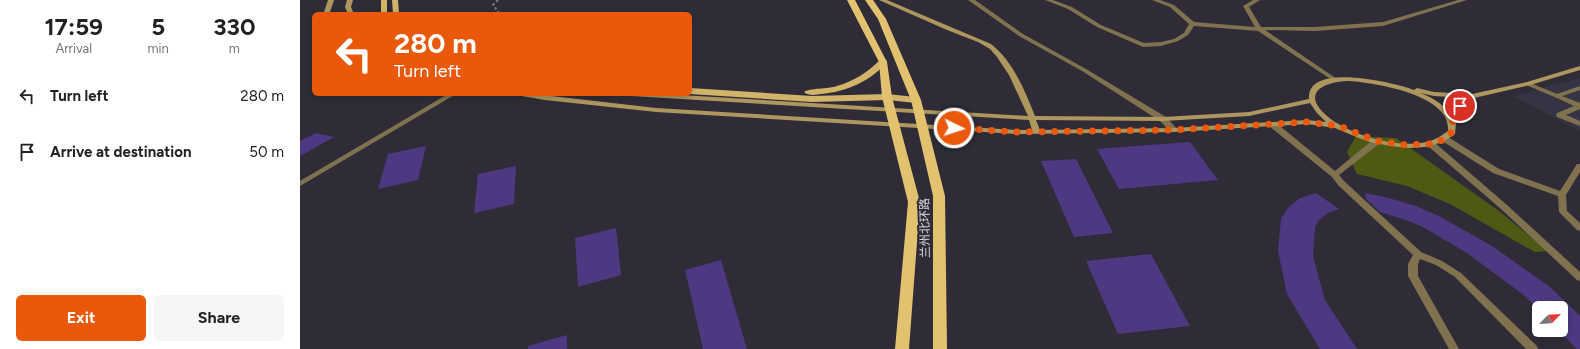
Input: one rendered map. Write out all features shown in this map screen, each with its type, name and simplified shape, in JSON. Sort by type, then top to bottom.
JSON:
[{"type":"highway","name":"兰州北环路","points":[[851,0],[883,62],[887,97],[914,202],[902,349]]},
{"type":"highway","name":"兰州北环路","points":[[869,0],[882,19],[916,100],[939,196],[940,349]]},
{"type":"main road","points":[[327,12],[331,0]]},
{"type":"main road","points":[[350,0],[348,7],[350,12]]},
{"type":"main road","points":[[384,0],[384,12]]},
{"type":"main road","points":[[395,0],[396,12]]},
{"type":"main road","points":[[882,0],[958,33],[977,39],[992,48],[1010,71],[1037,132]]},
{"type":"main road","points":[[692,85],[814,93],[838,89],[858,82],[873,72],[883,62]]},
{"type":"main road","points":[[1472,96],[1460,106],[1452,123],[1452,132],[1445,139],[1431,144],[1406,145],[1377,141],[1339,126],[1320,113],[1312,100],[1312,93],[1316,87],[1335,80],[1366,80],[1434,94],[1472,96],[1528,84],[1580,68]]},
{"type":"main road","points":[[1401,87],[1419,94],[1435,103],[1446,113],[1452,123]]},
{"type":"main road","points":[[692,91],[812,99],[887,97],[916,100]]},
{"type":"main road","points":[[534,96],[656,110],[1017,132],[1174,130],[1307,122],[1339,126]]},
{"type":"main road","points":[[663,96],[1016,118],[1163,119],[1249,114],[1312,100]]},
{"type":"street","points":[[971,0],[1021,35],[1084,70],[1163,119],[1174,130]]},
{"type":"street","points":[[1048,0],[1070,8],[1099,26],[1143,46],[1161,44],[1176,40],[1186,34],[1192,24]]},
{"type":"street","points":[[1155,0],[1172,6],[1192,24],[1259,29],[1315,29],[1383,24],[1464,0]]},
{"type":"street","points":[[1257,0],[1246,6],[1259,29],[1335,80]]},
{"type":"street","points":[[1528,84],[1580,106]]},
{"type":"street","points":[[1557,96],[1580,88]]},
{"type":"street","points":[[300,184],[450,96]]},
{"type":"street","points":[[1580,106],[1560,115],[1580,124]]},
{"type":"street","points":[[1272,124],[1335,174],[1341,183],[1418,254],[1439,263],[1458,275],[1533,349]]},
{"type":"street","points":[[1445,139],[1496,171],[1562,195]]},
{"type":"street","points":[[1335,174],[1377,141]]},
{"type":"street","points":[[1431,144],[1504,206],[1580,278]]},
{"type":"street","points":[[1580,166],[1562,195],[1563,212],[1580,228]]},
{"type":"street","points":[[1418,254],[1413,264],[1413,276],[1454,349]]},
{"type":"path","points":[[498,0],[493,5],[498,12]]},
{"type":"shaded area","points":[[1580,78],[1580,131],[1513,96]]},
{"type":"green space","points":[[1356,136],[1396,138],[1499,211],[1548,251],[1535,252],[1450,204],[1407,186],[1357,174],[1347,152]]},
{"type":"building","points":[[316,133],[334,137],[300,156],[300,141]]},
{"type":"building","points":[[1190,142],[1218,180],[1119,189],[1097,149]]},
{"type":"building","points":[[426,146],[418,180],[378,189],[388,154]]},
{"type":"building","points":[[1076,159],[1113,233],[1074,237],[1041,161]]},
{"type":"building","points":[[516,166],[514,204],[474,213],[478,174]]},
{"type":"building","points":[[1316,193],[1339,209],[1328,213],[1319,220],[1315,227],[1313,256],[1325,300],[1357,349],[1320,349],[1287,294],[1278,251],[1281,219],[1288,208],[1300,198]]},
{"type":"building","points":[[1365,193],[1389,198],[1416,206],[1439,216],[1492,246],[1550,287],[1564,301],[1532,301],[1532,303],[1525,296],[1467,253],[1421,226],[1380,212],[1366,199]]},
{"type":"building","points":[[616,228],[621,275],[578,287],[575,238]]},
{"type":"building","points":[[1151,254],[1190,326],[1118,334],[1086,261]]},
{"type":"building","points":[[721,260],[747,349],[703,349],[685,270]]},
{"type":"building","points":[[1568,304],[1580,316],[1580,349],[1577,349],[1565,337],[1568,337]]},
{"type":"building","points":[[567,335],[567,349],[528,349],[528,346]]},
{"type":"route","points":[[954,128],[1017,132],[1174,130],[1307,122],[1339,126],[1357,135],[1377,141],[1406,145],[1431,144],[1445,139],[1452,132],[1452,123],[1460,106]]}]
